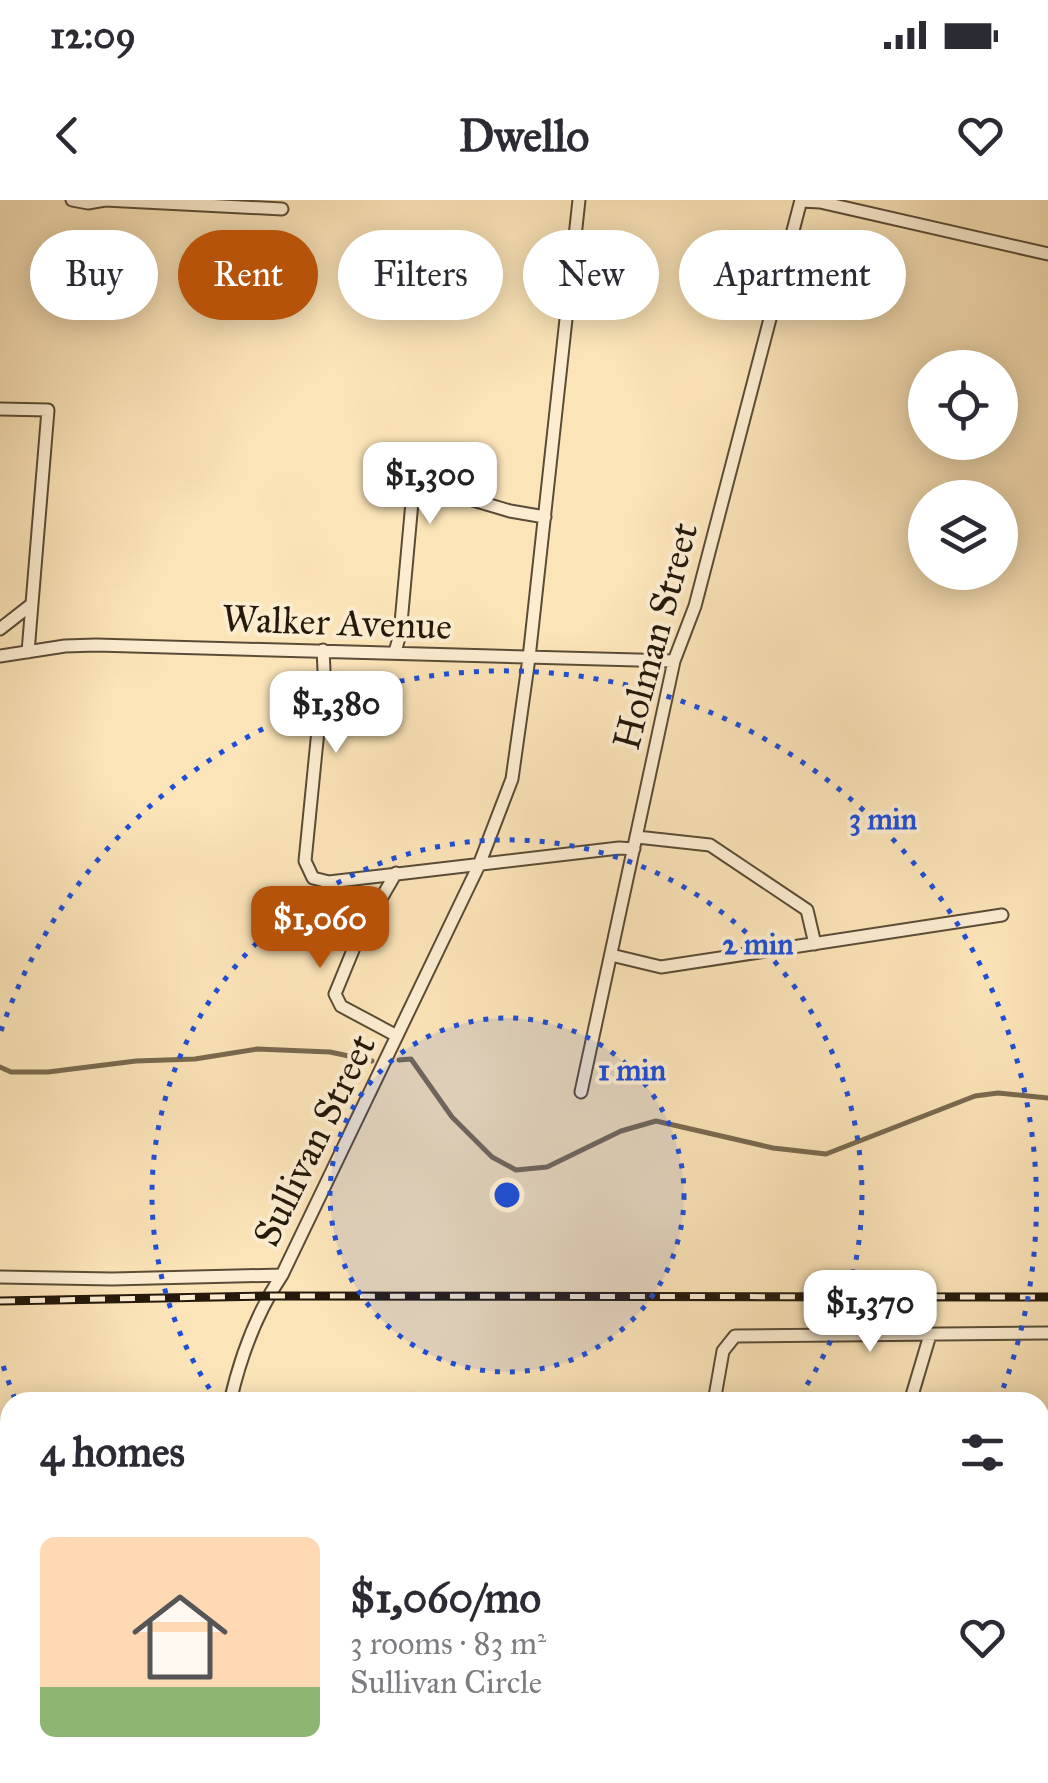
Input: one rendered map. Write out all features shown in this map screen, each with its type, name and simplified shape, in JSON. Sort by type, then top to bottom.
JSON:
[{"type":"street","points":[[72,200],[282,208]]},
{"type":"street","name":"Sullivan Street","points":[[233,1392],[268,1296],[282,1275],[479,864],[512,780],[579,200]]},
{"type":"street","points":[[801,200],[1048,254]]},
{"type":"street","name":"Holman Street","points":[[581,1092],[674,661],[694,606],[801,200]]},
{"type":"street","points":[[0,409],[48,410],[28,652]]},
{"type":"street","points":[[396,652],[416,490],[429,487],[545,517]]},
{"type":"street","points":[[0,628],[32,604]]},
{"type":"street","name":"Walker Avenue","points":[[0,656],[96,645],[674,661]]},
{"type":"street","points":[[323,650],[306,866],[312,878],[321,882],[396,874],[635,843],[710,845],[807,910],[815,944]]},
{"type":"street","points":[[396,874],[358,938],[335,994],[341,1006],[397,1036]]},
{"type":"street","points":[[611,955],[662,967],[1002,915]]},
{"type":"street","points":[[0,1277],[282,1275]]},
{"type":"street","points":[[716,1392],[723,1351],[735,1336],[1048,1333]]},
{"type":"street","points":[[913,1392],[930,1335]]},
{"type":"waterway","points":[[0,1067],[11,1072],[48,1072],[136,1061],[195,1059],[257,1049],[330,1052],[372,1061]]},
{"type":"waterway","points":[[399,1060],[411,1059],[452,1117],[492,1157],[516,1170],[547,1167],[621,1131],[656,1121],[773,1148],[826,1154],[975,1096],[998,1093],[1048,1098]]},
{"type":"railway","points":[[0,1301],[268,1296],[1048,1297]]}]
